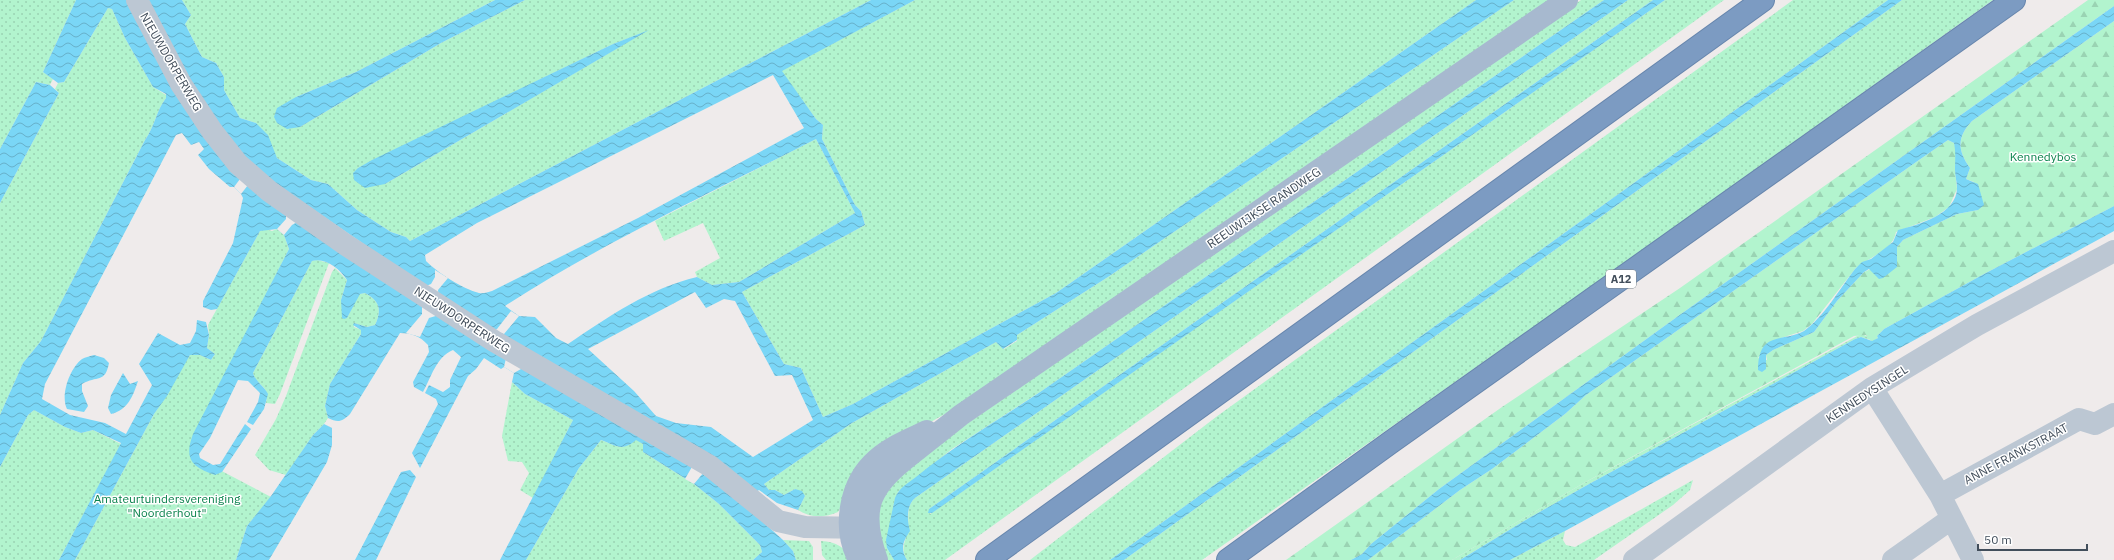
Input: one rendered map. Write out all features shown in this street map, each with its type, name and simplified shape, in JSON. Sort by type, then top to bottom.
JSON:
[{"type":"highway","points":[[987,560],[1763,0]]},
{"type":"highway","name":"A12","points":[[1228,560],[1390,442],[2014,0]]},
{"type":"main road","name":"REEUWIJKSE RANDWEG","points":[[859,560],[854,548],[859,528],[876,489],[883,478],[961,415],[1567,0]]},
{"type":"main road","name":"REEUWIJKSE RANDWEG","points":[[859,528],[877,560]]},
{"type":"street","name":"NIEUWDORPERWEG","points":[[137,0],[181,84],[212,131],[238,164],[270,192],[346,245],[494,342],[710,466],[778,521],[805,527],[859,528]]},
{"type":"street","name":"KENNEDYSINGEL","points":[[1634,560],[1872,388],[1977,325],[2114,251]]},
{"type":"street","points":[[1872,388],[1940,495],[1973,560]]},
{"type":"street","name":"ANNE FRANKSTRAAT","points":[[1940,495],[2079,419],[2095,424],[2114,414]]},
{"type":"street","points":[[1893,560],[1951,519]]},
{"type":"green space","points":[[0,0],[76,0],[43,72],[53,79],[50,85],[36,82],[0,149]]},
{"type":"green space","points":[[182,0],[495,0],[356,72],[296,97],[300,127],[441,43],[525,0],[871,0],[410,241],[406,237],[391,232],[357,210],[328,184],[311,180],[277,158],[256,123],[240,118],[224,90],[224,77],[216,63],[202,57],[185,24],[191,15]],"holes":[[[645,32],[385,184],[358,168],[613,44]]]},
{"type":"green space","points":[[915,0],[1476,0],[1056,293],[853,404],[823,417],[801,368],[784,364],[742,292],[865,225],[861,211],[855,205],[822,139],[823,125],[816,119],[781,71]]},
{"type":"green space","points":[[1514,0],[1551,0],[963,404],[875,453],[838,512],[823,516],[807,515],[798,510],[805,496],[795,489],[784,495],[775,490],[769,490],[764,484],[852,423],[996,342],[1004,349],[1017,341],[1017,335],[1108,277]]},
{"type":"green space","points":[[1581,0],[1604,0],[1043,390],[952,449],[898,492],[894,503],[887,544],[887,548],[894,560],[886,560],[874,513],[903,468]]},
{"type":"green space","points":[[1628,0],[1653,0],[929,509],[930,514],[1665,0],[1724,0],[945,560],[907,560],[904,548],[908,527],[908,511],[910,504],[915,498]]},
{"type":"green space","points":[[1793,0],[1888,0],[1110,560],[1030,560],[1216,417]]},
{"type":"green space","points":[[1902,0],[1993,0],[1593,285],[1202,560],[1124,560]]},
{"type":"green space","points":[[2088,0],[2114,0],[2114,6],[1681,314],[1439,489],[1371,544],[1362,554],[1351,560],[1286,560],[1502,407],[1680,288]]},
{"type":"green space","points":[[108,8],[112,9],[125,38],[153,87],[166,95],[166,98],[41,341],[23,363],[0,415],[0,203],[59,93],[55,89],[58,83],[64,82]]},
{"type":"green space","name":"Kennedybos","points":[[2114,21],[2114,206],[1984,274],[1884,329],[1877,336],[1878,338],[1872,342],[1866,335],[1854,336],[1582,484],[1452,560],[1368,560],[1460,490],[1492,469],[1565,414],[1586,395],[1948,140],[1954,143],[1957,153],[1955,170],[1957,189],[1949,207],[1935,217],[1896,232],[1894,239],[1885,249],[1855,269],[1812,324],[1803,331],[1775,340],[1758,358],[1767,360],[1766,355],[1773,350],[1814,332],[1837,301],[1864,272],[1896,258],[1897,247],[1903,240],[1957,214],[1978,210],[1974,182],[1966,179],[1970,168],[1963,155],[1960,144],[1961,138],[1967,127],[1972,121]]},
{"type":"green space","points":[[816,139],[855,213],[739,282],[712,285],[697,277],[695,272],[720,258],[703,223],[664,241],[655,221]]},
{"type":"green space","name":"Amateurtuindersvereniging \"Noorderhout\"","points":[[265,229],[272,231],[277,229],[284,235],[289,249],[232,361],[195,457],[271,497],[247,526],[236,560],[75,560],[154,414],[190,355],[200,355],[211,360],[215,354],[207,348],[209,335],[208,325],[260,231]]},
{"type":"green space","points":[[317,260],[329,263],[280,394],[275,404],[266,403],[266,392],[257,381],[253,373],[312,261]]},
{"type":"green space","points":[[335,268],[347,280],[341,300],[347,318],[359,294],[365,293],[377,303],[379,310],[377,320],[375,325],[367,327],[354,323],[354,327],[362,330],[361,334],[330,384],[325,406],[328,418],[313,435],[286,475],[269,470],[255,455],[276,419],[286,396],[332,272]]},
{"type":"green space","points":[[1861,334],[1869,337],[1871,340],[1861,337],[1855,339],[1589,484],[1460,560],[1452,560],[1582,484]]},
{"type":"green space","points":[[512,382],[525,394],[573,420],[533,498],[520,490],[529,473],[522,462],[508,461],[502,436]]},
{"type":"green space","points":[[34,410],[65,427],[81,433],[93,430],[121,444],[59,560],[0,560],[0,467],[28,415]]},
{"type":"green space","points":[[636,439],[643,444],[643,452],[694,484],[719,504],[760,545],[762,552],[753,560],[526,560],[579,468],[601,440],[615,446],[623,447]]},
{"type":"green space","points":[[1693,480],[1690,490],[1673,505],[1594,560],[1510,560],[1565,531],[1563,540],[1566,545],[1575,547]]},
{"type":"green space","points":[[783,540],[809,541],[813,547],[813,560],[796,560],[793,551]]},
{"type":"green space","points":[[821,541],[840,546],[853,560],[826,560],[822,555]]},
{"type":"water","points":[[76,0],[130,0],[205,135],[639,433],[729,491],[783,540],[793,551],[796,560],[753,560],[762,552],[760,545],[719,504],[694,484],[643,452],[643,444],[636,440],[627,446],[619,447],[601,440],[579,468],[526,560],[500,560],[573,420],[525,394],[512,382],[514,373],[504,367],[501,369],[484,358],[476,369],[468,376],[420,468],[412,453],[438,404],[436,399],[425,393],[429,385],[443,392],[450,387],[450,380],[461,357],[453,350],[447,353],[438,363],[423,392],[414,387],[413,382],[429,352],[428,345],[422,339],[415,336],[400,333],[350,414],[345,419],[340,421],[335,421],[328,418],[325,406],[330,384],[361,334],[361,330],[353,325],[354,323],[367,327],[375,325],[379,310],[374,299],[365,293],[360,294],[347,318],[342,318],[341,300],[347,280],[332,265],[327,262],[317,260],[312,261],[253,373],[268,394],[264,409],[253,425],[247,422],[258,402],[260,393],[248,381],[238,380],[210,438],[199,454],[200,458],[213,465],[220,464],[245,424],[251,429],[222,472],[215,475],[200,469],[195,465],[190,456],[189,450],[193,434],[289,249],[284,235],[277,229],[260,231],[217,309],[211,310],[203,307],[203,301],[233,243],[243,198],[234,187],[230,187],[209,169],[198,155],[204,149],[199,142],[191,145],[182,133],[176,135],[45,384],[42,399],[70,415],[105,423],[126,434],[152,385],[139,364],[158,333],[180,345],[190,343],[196,331],[197,320],[206,322],[209,335],[207,348],[215,354],[211,360],[200,355],[190,355],[167,396],[154,414],[75,560],[59,560],[121,443],[93,430],[81,433],[65,427],[34,410],[28,415],[0,467],[0,415],[23,363],[41,341],[166,98],[166,94],[153,87],[125,38],[112,9],[108,8],[64,82],[58,83],[43,72]]},
{"type":"water","points":[[143,0],[182,0],[191,15],[185,24],[202,57],[216,63],[224,77],[224,90],[240,118],[256,123],[268,135],[277,158],[311,180],[328,184],[357,210],[391,232],[406,237],[410,241],[871,0],[915,0],[782,71],[816,119],[823,125],[822,139],[855,205],[861,211],[865,225],[742,292],[784,364],[801,368],[823,417],[853,404],[1056,293],[1476,0],[1514,0],[1108,277],[1017,335],[1017,340],[1003,349],[996,342],[852,423],[764,484],[769,490],[775,490],[784,495],[795,489],[802,491],[805,496],[798,510],[777,503],[759,490],[756,492],[503,337],[276,191],[208,118]],"holes":[[[773,75],[804,128],[638,218],[486,293],[479,293],[458,284],[426,261],[425,255],[477,223]],[[816,139],[855,213],[739,282],[712,285],[697,277],[663,288],[630,304],[568,344],[556,338],[535,317],[519,316],[505,306],[581,260],[698,198]],[[695,292],[706,308],[724,299],[735,301],[775,376],[792,375],[813,420],[753,457],[711,427],[676,423],[656,416],[634,391],[588,349]]]},
{"type":"water","points":[[495,0],[525,0],[441,43],[300,127],[287,129],[277,123],[274,117],[277,108],[296,97],[356,72]]},
{"type":"water","points":[[1604,0],[1628,0],[915,498],[909,509],[908,522],[910,531],[903,545],[907,560],[894,560],[887,548],[886,540],[895,498],[901,489],[931,465],[1043,390]]},
{"type":"water","points":[[1653,0],[1665,0],[932,513],[928,513],[929,509]]},
{"type":"water","points":[[1888,0],[1902,0],[1124,560],[1110,560]]},
{"type":"water","points":[[2114,6],[2114,21],[1972,121],[1967,127],[1961,138],[1960,144],[1963,155],[1970,168],[1966,179],[1978,184],[1984,205],[1978,210],[1957,214],[1903,240],[1897,247],[1897,267],[1883,278],[1879,279],[1869,269],[1864,272],[1837,301],[1814,332],[1773,350],[1766,355],[1766,369],[1762,372],[1758,370],[1760,353],[1766,344],[1770,341],[1804,331],[1825,310],[1855,269],[1862,262],[1871,259],[1893,242],[1898,230],[1916,225],[1935,217],[1951,205],[1957,188],[1954,143],[1948,140],[1586,395],[1565,414],[1492,469],[1460,490],[1368,560],[1351,560],[1362,554],[1371,544],[1439,489],[1681,314]]},
{"type":"water","points":[[649,30],[385,184],[365,188],[354,180],[353,173],[358,168],[372,160],[613,44]]},
{"type":"water","points":[[36,82],[50,85],[59,93],[0,203],[0,149]]},
{"type":"water","points":[[2114,206],[2114,231],[1565,531],[1510,560],[1460,560],[1589,484],[1855,339],[1861,337],[1872,341],[1878,338],[1877,336],[1884,329],[1984,274]]},
{"type":"water","points":[[94,355],[104,358],[109,363],[105,374],[100,378],[87,381],[82,384],[82,391],[88,406],[84,412],[67,409],[65,397],[67,382],[70,375],[82,359]]},
{"type":"water","points":[[123,373],[130,384],[138,381],[132,397],[126,406],[111,414],[108,408],[111,395]]},
{"type":"water","points":[[324,424],[332,428],[332,445],[327,462],[269,560],[236,560],[247,526],[271,496],[313,435]]},
{"type":"water","points":[[410,470],[416,477],[376,560],[355,560],[401,472]]},
{"type":"pier","points":[[240,179],[248,185],[241,194],[234,187]]},
{"type":"pier","points":[[286,213],[299,221],[292,225],[284,235],[277,229],[286,219]]},
{"type":"pier","points":[[435,270],[448,278],[438,290],[439,299],[421,288],[431,284],[435,277]]},
{"type":"pier","points":[[422,304],[439,315],[429,318],[420,337],[406,333],[422,314]]},
{"type":"pier","points":[[511,311],[519,316],[504,334],[493,331],[497,329]]},
{"type":"pier","points":[[506,358],[526,369],[521,369],[514,373],[504,367]]},
{"type":"pier","points":[[693,465],[704,472],[694,484],[685,479]]}]
